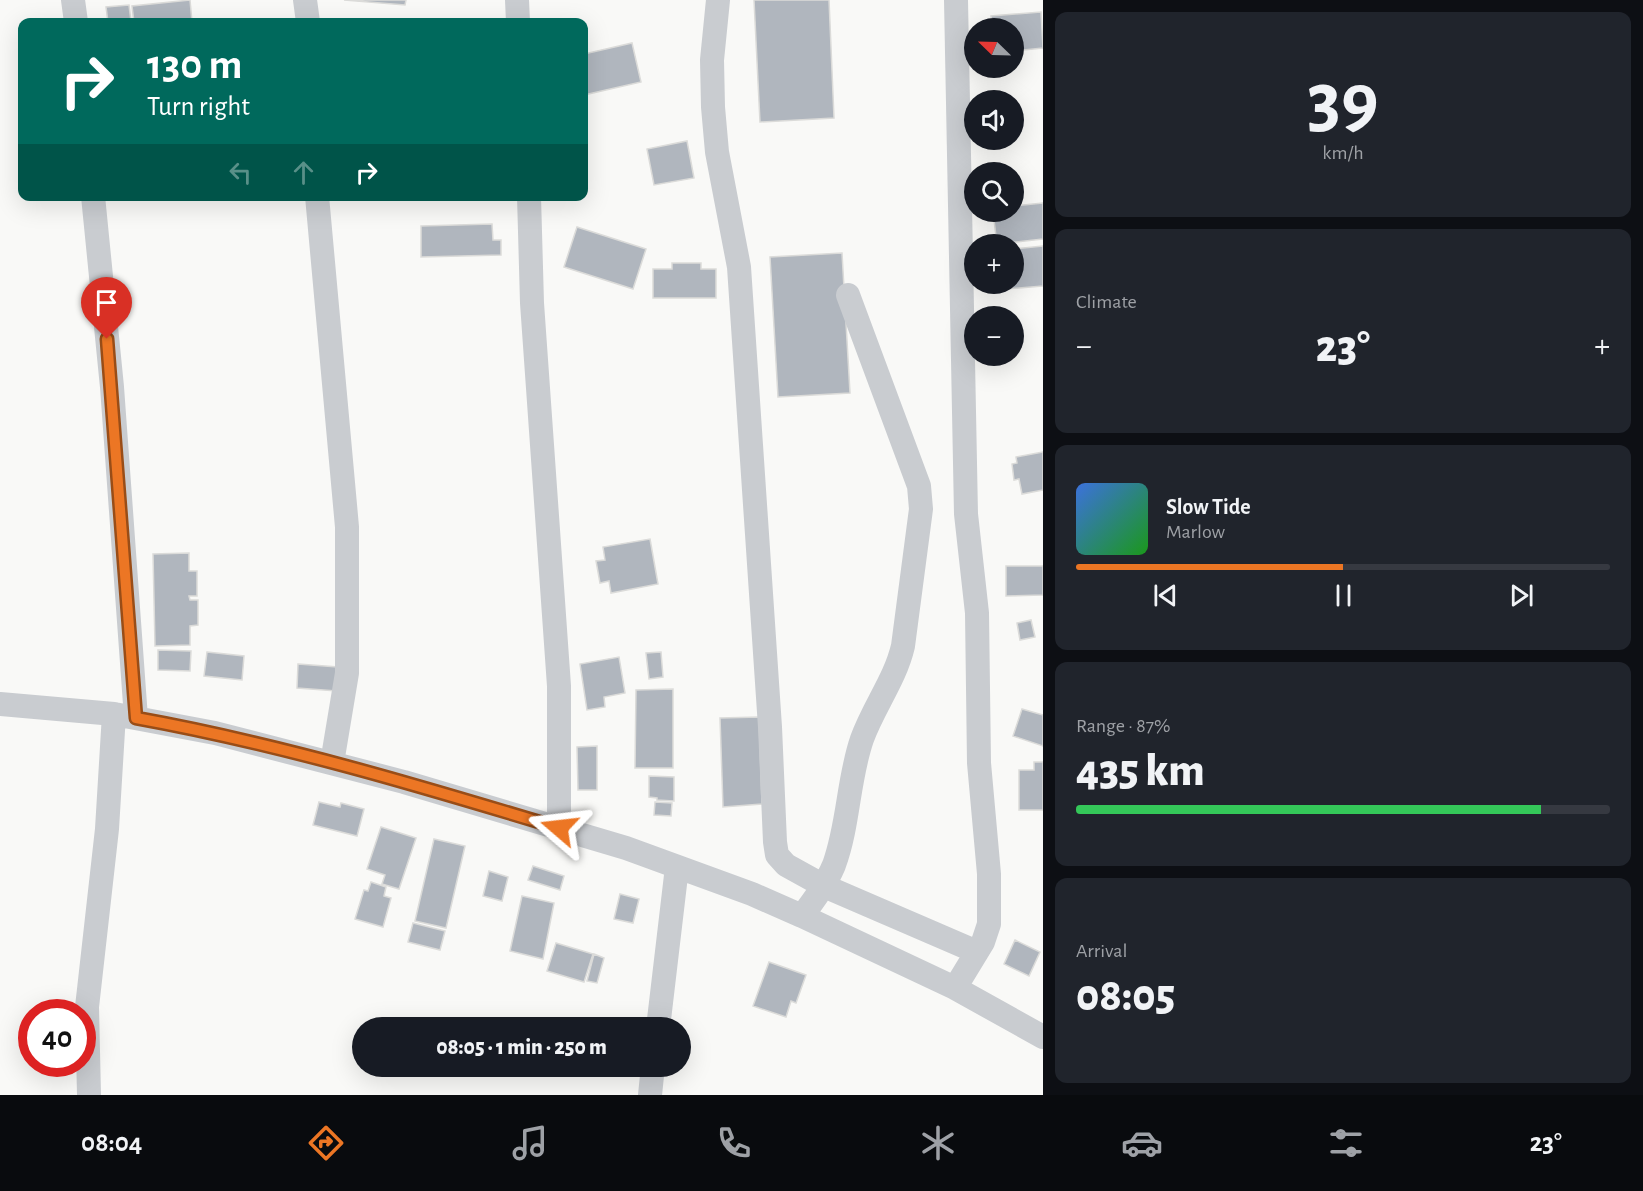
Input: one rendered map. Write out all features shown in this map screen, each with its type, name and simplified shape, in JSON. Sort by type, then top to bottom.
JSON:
[{"type":"street","points":[[74,0],[76,18]]},
{"type":"street","points":[[305,0],[307,18]]},
{"type":"street","points":[[517,0],[518,18]]},
{"type":"street","points":[[718,0],[712,60],[713,106],[717,152],[739,267],[777,855],[786,865],[824,886],[977,952]]},
{"type":"street","points":[[955,988],[983,942],[988,924],[989,874],[979,763],[977,613],[966,514],[956,0]]},
{"type":"street","points":[[89,1095],[87,1007],[107,829],[125,716],[112,387],[93,201]]},
{"type":"street","points":[[317,201],[347,527],[347,673],[332,763]]},
{"type":"street","points":[[529,201],[532,303],[559,686],[559,828]]},
{"type":"street","points":[[802,916],[824,886],[834,864],[862,739],[898,666],[903,646],[921,509],[919,486],[848,295]]},
{"type":"street","points":[[0,704],[125,716],[215,733],[404,782],[626,848],[752,894],[802,916],[955,988],[1043,1037]]},
{"type":"street","points":[[659,1017],[677,867]]},
{"type":"street","points":[[650,1095],[652,1077]]},
{"type":"building","points":[[190,0],[192,18],[134,18],[132,6]]},
{"type":"building","points":[[344,0],[406,0],[405,5]]},
{"type":"building","points":[[754,0],[829,0],[834,118],[760,122]]},
{"type":"building","points":[[129,5],[131,18],[107,18],[106,7]]},
{"type":"building","points":[[1041,12],[1043,48],[1024,50],[1024,18],[991,18],[991,16]]},
{"type":"building","points":[[632,43],[641,82],[588,94],[588,53]]},
{"type":"building","points":[[687,141],[694,178],[654,185],[647,149]]},
{"type":"building","points":[[1043,203],[1043,239],[1024,241],[1024,234],[996,234],[994,222],[1024,222],[1024,205]]},
{"type":"building","points":[[492,224],[493,240],[501,240],[501,255],[421,257],[421,226]]},
{"type":"building","points":[[577,227],[646,249],[633,289],[564,267]]},
{"type":"building","points":[[1043,246],[1043,286],[1024,288],[1024,248]]},
{"type":"building","points":[[842,253],[850,393],[778,397],[770,257]]},
{"type":"building","points":[[672,263],[701,263],[701,269],[716,269],[716,298],[653,298],[653,269],[672,269]]},
{"type":"building","points":[[1043,452],[1043,490],[1022,494],[1019,479],[1014,480],[1012,464],[1017,463],[1016,457]]},
{"type":"building","points":[[650,539],[658,584],[611,593],[609,581],[600,583],[596,561],[605,560],[603,547]]},
{"type":"building","points":[[189,553],[189,571],[197,571],[197,596],[189,596],[190,600],[198,600],[198,625],[190,626],[190,645],[155,646],[153,554]]},
{"type":"building","points":[[1006,566],[1043,566],[1043,595],[1006,596]]},
{"type":"building","points":[[1031,620],[1035,637],[1020,640],[1017,623]]},
{"type":"building","points":[[158,650],[191,651],[190,671],[158,670]]},
{"type":"building","points":[[207,652],[244,656],[242,680],[204,676]]},
{"type":"building","points":[[661,652],[663,677],[649,679],[646,653]]},
{"type":"building","points":[[619,657],[625,693],[604,697],[605,707],[587,710],[580,664]]},
{"type":"building","points":[[298,664],[338,667],[337,691],[297,688]]},
{"type":"building","points":[[673,689],[673,768],[635,768],[636,690]]},
{"type":"building","points":[[1022,709],[1043,715],[1043,746],[1013,736]]},
{"type":"building","points":[[759,717],[762,804],[723,807],[720,718]]},
{"type":"building","points":[[597,746],[597,790],[578,790],[577,747]]},
{"type":"building","points":[[1034,762],[1043,762],[1043,810],[1019,810],[1019,770],[1034,770]]},
{"type":"building","points":[[649,776],[674,777],[674,801],[649,797]]},
{"type":"building","points":[[319,802],[340,807],[341,803],[364,809],[357,836],[313,825]]},
{"type":"building","points":[[655,802],[672,803],[671,816],[654,815]]},
{"type":"building","points":[[381,827],[416,838],[399,889],[382,884],[385,875],[367,869]]},
{"type":"building","points":[[434,839],[465,846],[446,928],[415,921]]},
{"type":"building","points":[[533,866],[564,876],[560,890],[528,880]]},
{"type":"building","points":[[489,871],[508,877],[502,901],[483,896]]},
{"type":"building","points":[[371,882],[386,887],[384,896],[391,898],[383,927],[355,919],[364,890],[368,891]]},
{"type":"building","points":[[620,894],[639,899],[633,923],[614,919]]},
{"type":"building","points":[[522,896],[554,903],[543,959],[510,951]]},
{"type":"building","points":[[413,923],[445,931],[440,950],[408,942]]},
{"type":"building","points":[[1015,940],[1040,952],[1029,976],[1004,964]]},
{"type":"building","points":[[556,943],[593,954],[584,982],[547,971]]},
{"type":"building","points":[[594,954],[604,958],[597,983],[587,981]]},
{"type":"building","points":[[769,962],[806,975],[796,1003],[791,1001],[786,1017],[753,1006]]},
{"type":"route","points":[[107,339],[136,718],[215,733],[313,758],[404,782],[559,828]]}]
